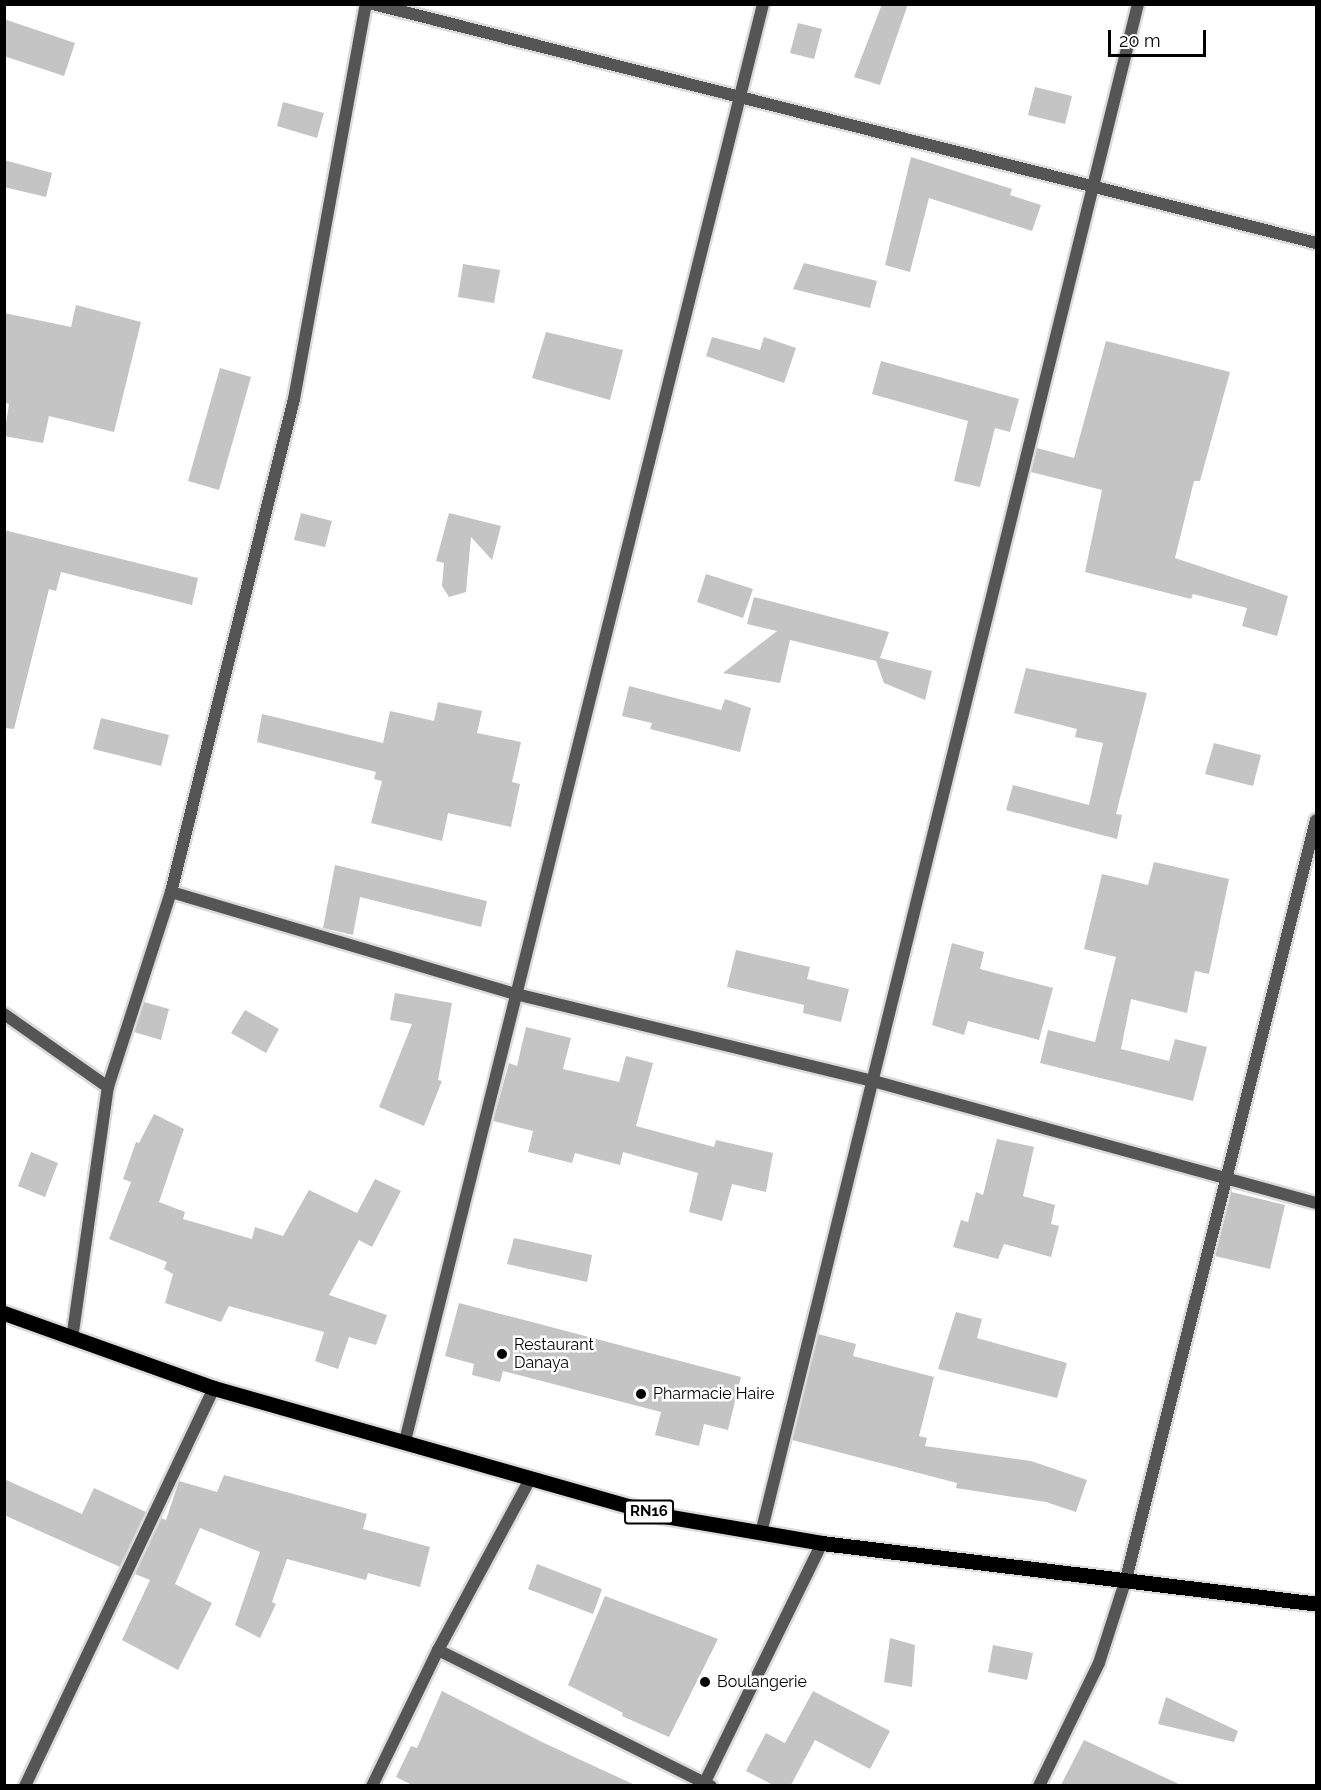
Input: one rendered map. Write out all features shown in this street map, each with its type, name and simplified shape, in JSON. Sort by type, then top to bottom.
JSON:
[{"type":"main road","name":"RN16","points":[[4,1313],[214,1388],[659,1515],[822,1543],[1317,1604]]},
{"type":"street","points":[[72,1339],[108,1088],[171,892],[294,399],[366,4]]},
{"type":"street","points":[[372,4],[1317,243]]},
{"type":"street","points":[[405,1441],[763,4]]},
{"type":"street","points":[[760,1533],[1095,187],[1138,4]]},
{"type":"street","points":[[1039,1785],[1099,1663],[1126,1579],[1317,820]]},
{"type":"street","points":[[171,892],[516,994],[873,1081],[1317,1203]]},
{"type":"street","points":[[4,1014],[108,1088]]},
{"type":"street","points":[[25,1785],[214,1388]]},
{"type":"street","points":[[372,1785],[438,1650],[530,1479]]},
{"type":"street","points":[[438,1650],[706,1784],[822,1543]]},
{"type":"building","points":[[882,4],[908,4],[880,85],[854,77]]},
{"type":"building","points":[[4,19],[75,43],[64,76],[4,56]]},
{"type":"building","points":[[798,23],[822,29],[814,59],[790,53]]},
{"type":"building","points":[[1035,87],[1072,96],[1065,124],[1028,115]]},
{"type":"building","points":[[283,102],[324,113],[317,138],[277,126]]},
{"type":"building","points":[[911,157],[1012,189],[1010,195],[1041,205],[1032,231],[929,198],[910,272],[885,265]]},
{"type":"building","points":[[4,160],[52,173],[46,197],[4,187]]},
{"type":"building","points":[[804,263],[877,281],[870,308],[793,289]]},
{"type":"building","points":[[463,264],[500,270],[494,303],[458,297]]},
{"type":"building","points":[[76,305],[141,322],[114,432],[49,416],[43,443],[4,436],[9,404],[4,402],[4,313],[71,327]]},
{"type":"building","points":[[546,332],[623,350],[610,400],[532,378]]},
{"type":"building","points":[[712,337],[760,350],[764,337],[796,348],[784,383],[706,356]]},
{"type":"building","points":[[1106,341],[1230,372],[1200,481],[1194,481],[1175,558],[1288,596],[1277,636],[1242,626],[1247,608],[1193,594],[1191,599],[1085,572],[1102,490],[1031,472],[1037,448],[1074,458]]},
{"type":"building","points":[[881,361],[1019,399],[1010,432],[995,428],[980,487],[954,481],[968,421],[872,394]]},
{"type":"building","points":[[220,368],[251,377],[219,490],[188,481]]},
{"type":"building","points":[[301,513],[332,521],[325,547],[294,540]]},
{"type":"building","points":[[449,513],[501,526],[492,560],[471,537],[466,592],[449,597],[442,586],[444,563],[436,561]]},
{"type":"building","points":[[4,530],[198,578],[192,605],[61,572],[56,591],[49,589],[14,729],[4,728]]},
{"type":"building","points":[[706,574],[753,589],[743,618],[697,602]]},
{"type":"building","points":[[754,597],[889,632],[880,658],[932,671],[925,700],[884,683],[876,661],[790,640],[780,683],[723,673],[777,631],[747,624]]},
{"type":"building","points":[[1026,668],[1147,693],[1116,814],[1122,815],[1117,839],[1006,810],[1013,785],[1089,805],[1103,743],[1075,737],[1077,729],[1014,713]]},
{"type":"building","points":[[629,686],[721,710],[725,699],[751,708],[740,752],[650,729],[652,723],[622,716]]},
{"type":"building","points":[[438,702],[482,711],[477,733],[521,742],[512,782],[520,784],[511,827],[448,813],[442,841],[371,823],[382,781],[374,779],[376,772],[257,742],[262,714],[383,743],[390,711],[434,721]]},
{"type":"building","points":[[101,718],[169,735],[161,766],[93,749]]},
{"type":"building","points":[[1214,743],[1261,755],[1253,786],[1205,774]]},
{"type":"building","points":[[1154,862],[1229,879],[1209,974],[1195,971],[1187,1013],[1131,999],[1121,1049],[1169,1061],[1175,1039],[1207,1047],[1193,1101],[1040,1063],[1048,1030],[1095,1042],[1116,957],[1084,949],[1102,874],[1148,885]]},
{"type":"building","points":[[335,865],[487,901],[481,927],[360,897],[353,935],[323,928]]},
{"type":"building","points":[[952,943],[984,952],[980,969],[1053,988],[1039,1040],[968,1021],[964,1035],[932,1025]]},
{"type":"building","points":[[736,950],[810,967],[807,979],[849,989],[841,1022],[803,1013],[804,1005],[727,987]]},
{"type":"building","points":[[395,993],[452,1003],[438,1080],[442,1081],[424,1126],[379,1107],[412,1024],[390,1020]]},
{"type":"building","points":[[144,1002],[169,1009],[161,1040],[134,1032]]},
{"type":"building","points":[[245,1010],[279,1029],[266,1053],[231,1033]]},
{"type":"building","points":[[526,1027],[571,1038],[563,1069],[619,1082],[626,1056],[653,1063],[636,1126],[714,1147],[716,1140],[773,1153],[766,1192],[732,1184],[722,1221],[689,1212],[698,1173],[623,1152],[620,1165],[575,1153],[572,1163],[528,1152],[533,1131],[493,1121],[509,1063],[517,1066]]},
{"type":"building","points":[[154,1114],[184,1129],[159,1202],[185,1212],[183,1219],[252,1239],[255,1227],[283,1236],[309,1190],[357,1213],[375,1179],[401,1191],[372,1247],[359,1240],[329,1295],[387,1315],[376,1345],[349,1337],[338,1369],[315,1361],[324,1332],[229,1306],[221,1322],[165,1303],[173,1274],[164,1269],[167,1262],[109,1239],[131,1182],[123,1179],[136,1142],[139,1143]]},
{"type":"building","points":[[997,1139],[1034,1147],[1023,1196],[1055,1205],[1051,1224],[1059,1226],[1051,1257],[1004,1244],[998,1259],[953,1247],[961,1220],[968,1222],[976,1192],[983,1195]]},
{"type":"building","points":[[31,1152],[58,1163],[45,1197],[18,1186]]},
{"type":"building","points":[[1231,1192],[1285,1205],[1270,1269],[1215,1256]]},
{"type":"building","points":[[514,1238],[592,1255],[587,1282],[507,1264]]},
{"type":"building","points":[[459,1303],[741,1377],[728,1430],[704,1424],[699,1446],[655,1435],[661,1412],[503,1371],[500,1382],[472,1375],[474,1364],[445,1356]]},
{"type":"building","points":[[956,1312],[982,1319],[977,1338],[1067,1363],[1057,1398],[938,1369]]},
{"type":"building","points":[[818,1334],[856,1344],[853,1356],[934,1377],[919,1436],[927,1438],[925,1446],[1031,1461],[1087,1480],[1076,1512],[1046,1502],[956,1488],[957,1483],[792,1440]]},
{"type":"building","points":[[224,1475],[367,1514],[363,1529],[430,1547],[420,1587],[368,1573],[366,1580],[287,1559],[272,1602],[276,1604],[260,1638],[235,1625],[260,1552],[200,1528],[175,1584],[212,1603],[178,1670],[122,1640],[150,1580],[135,1574],[161,1518],[166,1520],[179,1481],[217,1492]]},
{"type":"building","points":[[4,1479],[82,1514],[94,1488],[146,1512],[120,1567],[4,1515]]},
{"type":"building","points":[[537,1564],[602,1589],[593,1614],[528,1589]]},
{"type":"building","points":[[605,1596],[718,1639],[669,1737],[622,1716],[623,1713],[568,1685]]},
{"type":"building","points":[[890,1638],[915,1645],[912,1687],[884,1682]]},
{"type":"building","points":[[993,1645],[1033,1653],[1027,1680],[988,1672]]},
{"type":"building","points":[[442,1691],[544,1743],[635,1785],[412,1785],[396,1777],[411,1746],[417,1748]]},
{"type":"building","points":[[813,1691],[890,1731],[870,1769],[815,1740],[791,1785],[773,1785],[746,1771],[766,1733],[785,1743]]},
{"type":"building","points":[[1166,1697],[1238,1731],[1234,1742],[1158,1724]]},
{"type":"building","points":[[1084,1740],[1181,1785],[1061,1785]]},
{"type":"place","name":"Restaurant Danaya","points":[[502,1354]]},
{"type":"place","name":"Pharmacie Haire","points":[[641,1394]]},
{"type":"place","name":"Boulangerie","points":[[705,1682]]}]
